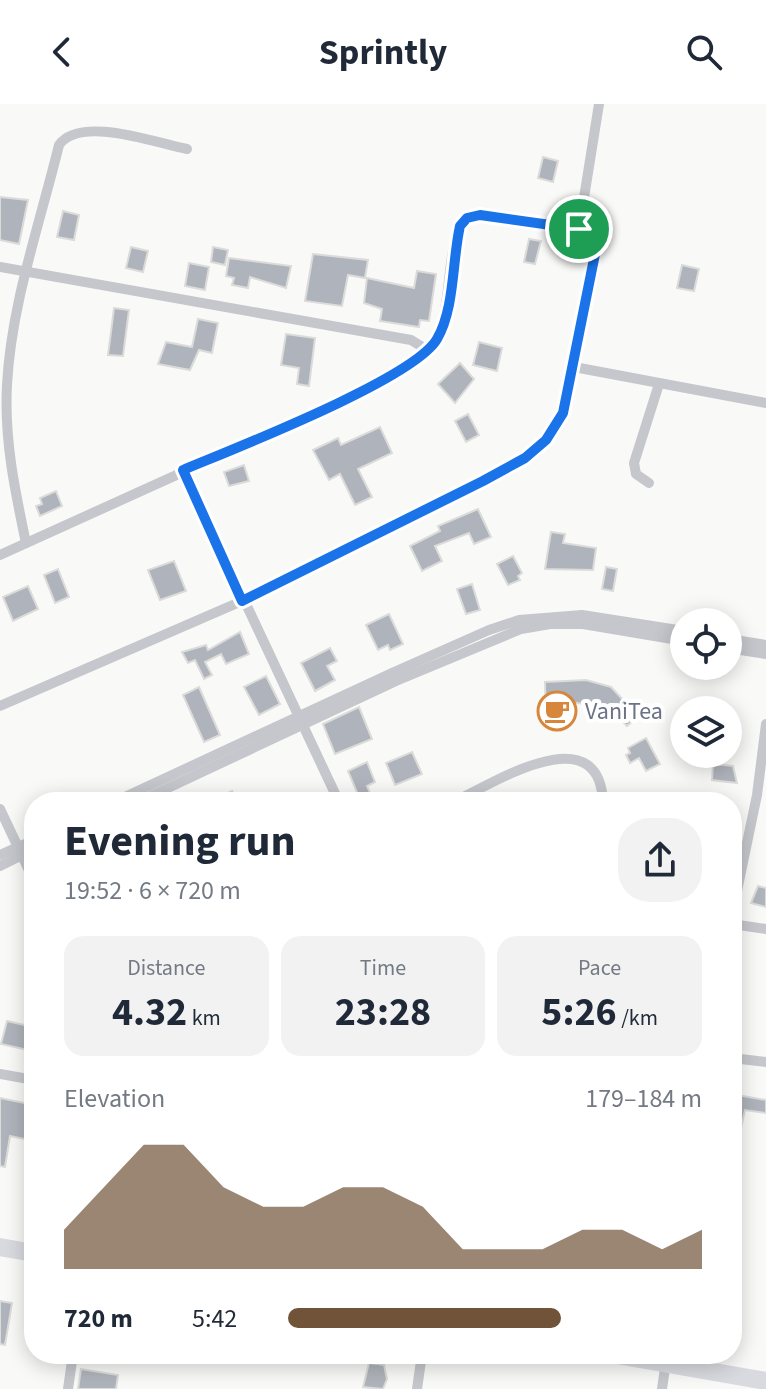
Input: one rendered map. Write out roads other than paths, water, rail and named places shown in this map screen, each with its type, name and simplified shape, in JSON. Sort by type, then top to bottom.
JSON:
[{"type":"highway","points":[[0,1247],[24,1251]]},
{"type":"highway","points":[[693,1364],[766,1381]]},
{"type":"street","points":[[579,229],[599,104]]},
{"type":"street","points":[[26,543],[12,480],[7,384],[28,271],[63,139],[81,130],[92,130],[187,149]]},
{"type":"street","points":[[0,555],[344,399],[429,351],[444,325],[460,226],[467,218],[480,215],[579,229],[594,239],[596,249],[563,413],[546,440],[525,458],[242,601],[0,706]]},
{"type":"street","points":[[0,267],[411,340],[429,351]]},
{"type":"street","points":[[574,367],[766,403]]},
{"type":"street","points":[[649,483],[636,474],[634,463],[659,384]]},
{"type":"street","points":[[183,470],[335,792]]},
{"type":"street","points":[[142,792],[458,649],[489,630],[549,615],[670,630]]},
{"type":"street","points":[[609,624],[670,638]]},
{"type":"street","points":[[742,641],[766,645]]},
{"type":"street","points":[[742,650],[766,654]]},
{"type":"street","points":[[742,875],[762,796],[766,724]]},
{"type":"street","points":[[475,792],[539,761],[562,757],[582,761],[595,772],[600,792]]},
{"type":"street","points":[[153,792],[165,784]]},
{"type":"street","points":[[0,809],[24,863]]},
{"type":"street","points":[[0,866],[24,848]]},
{"type":"street","points":[[0,855],[24,851]]},
{"type":"street","points":[[742,925],[766,929]]},
{"type":"street","points":[[742,1059],[766,1062]]},
{"type":"street","points":[[0,1074],[24,1078]]},
{"type":"street","points":[[68,1389],[72,1364]]},
{"type":"street","points":[[417,1389],[421,1364]]},
{"type":"street","points":[[662,1389],[666,1364]]},
{"type":"place","name":"VaniTea","points":[[557,711]]}]
